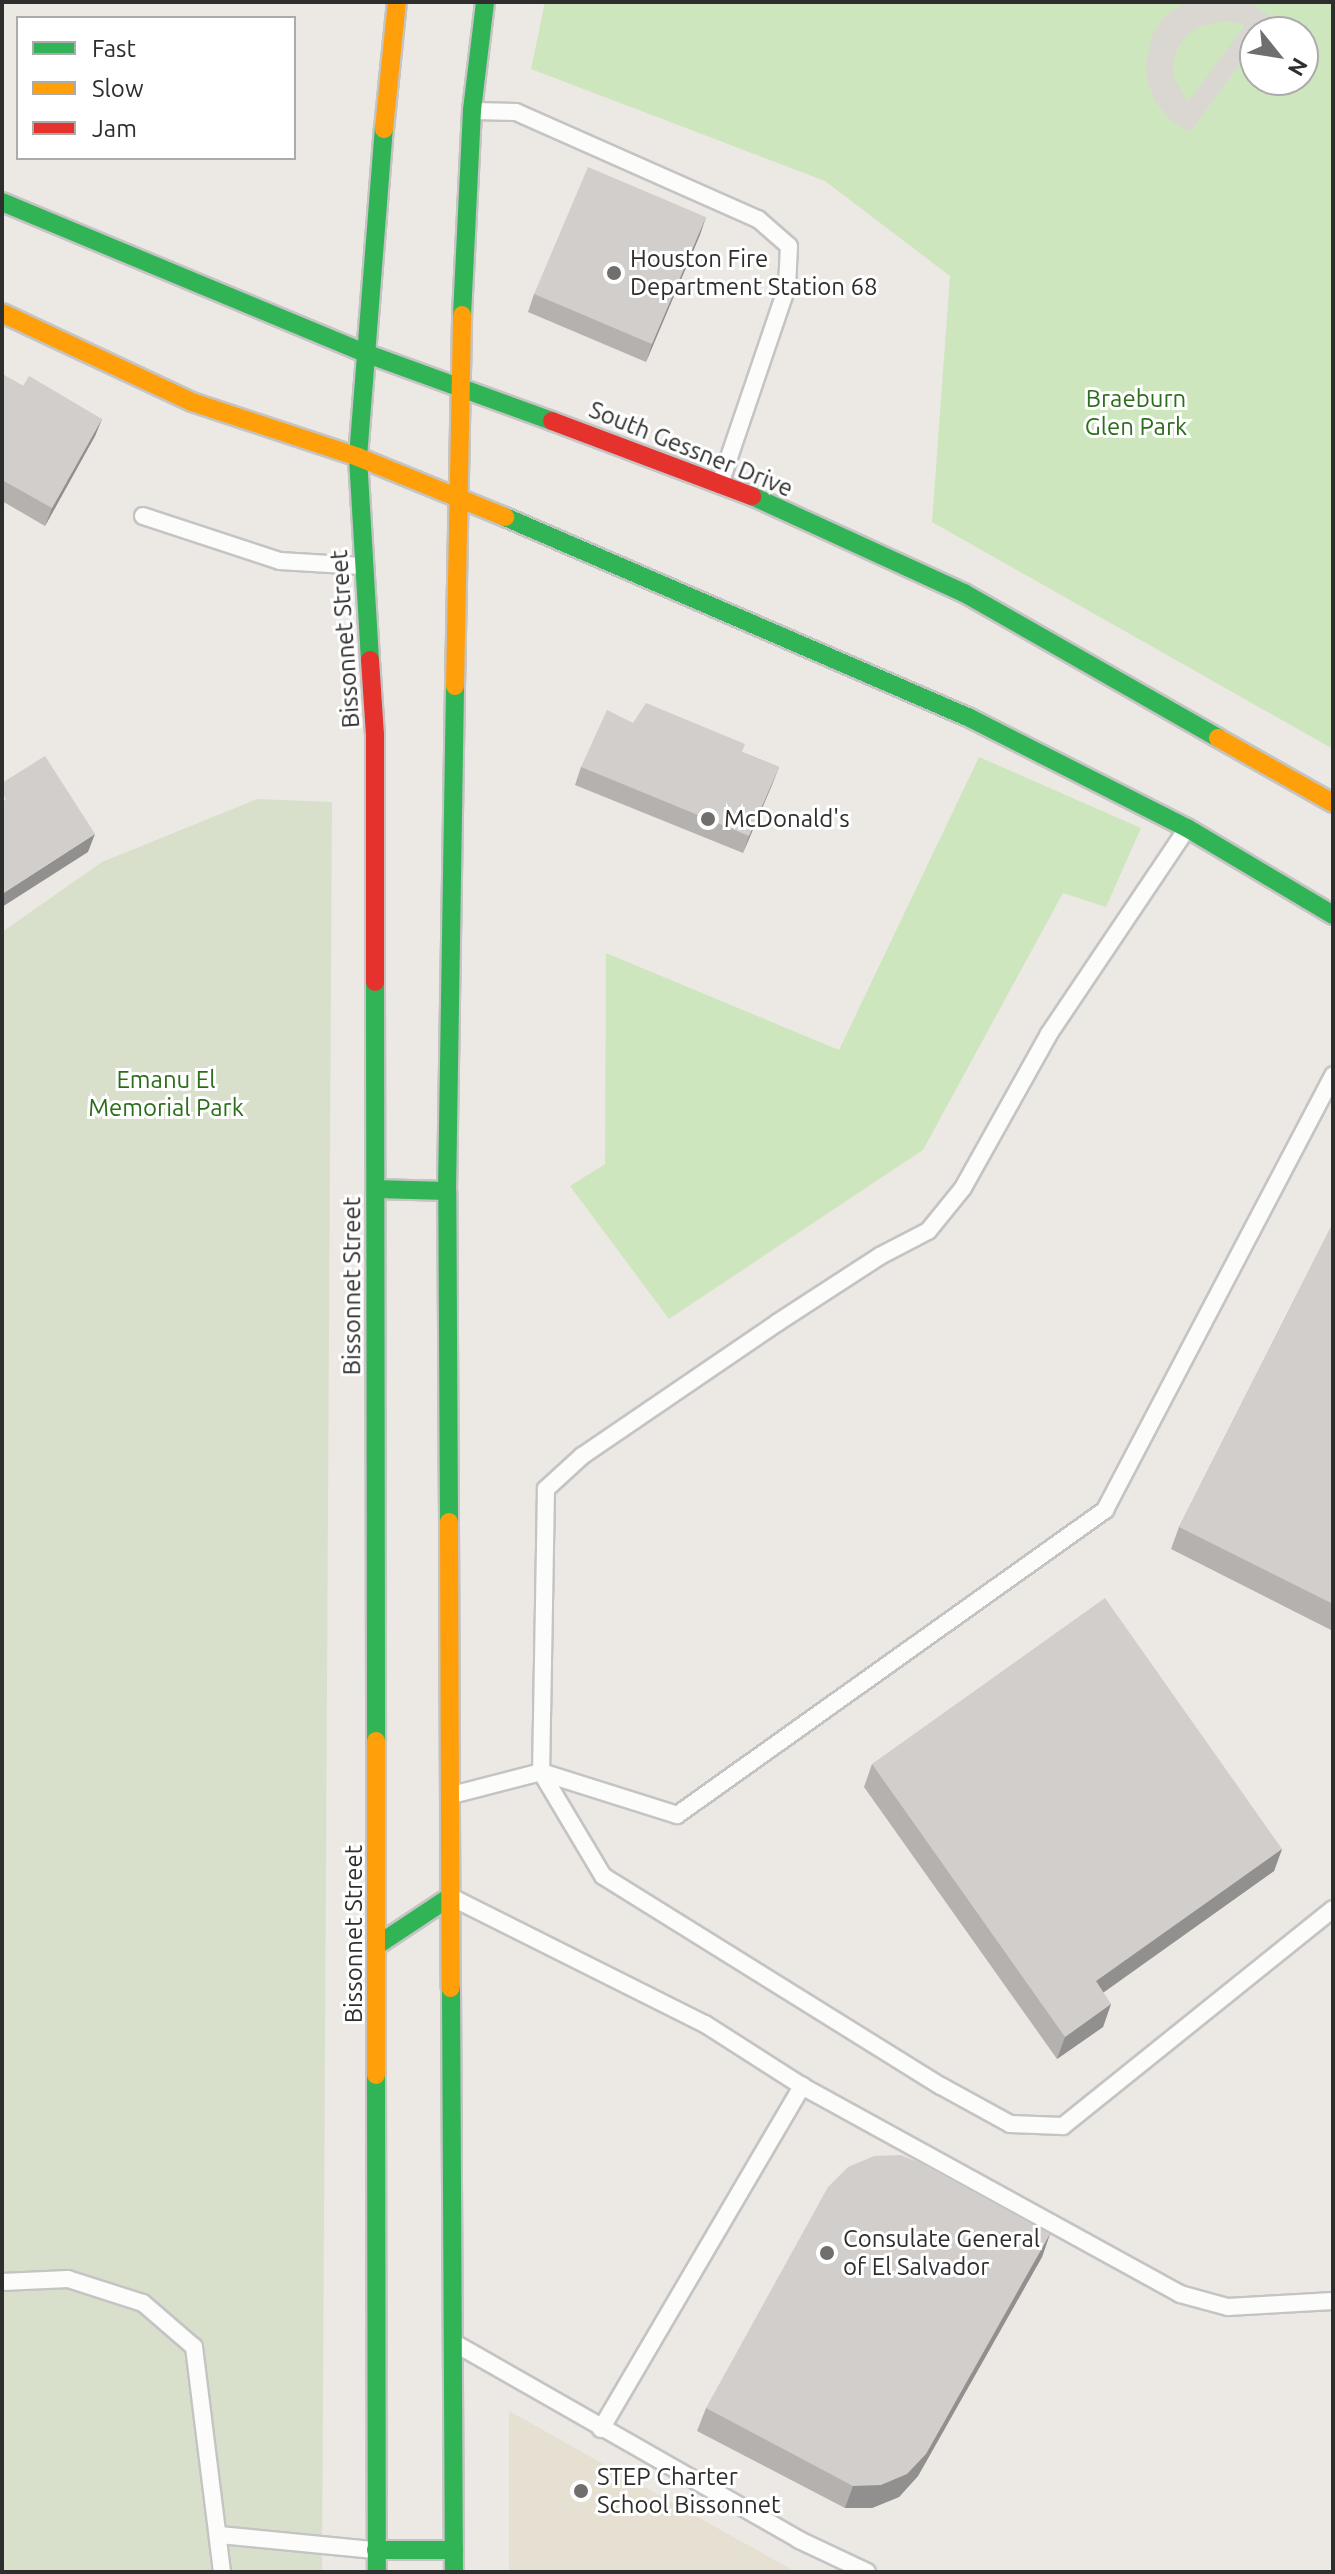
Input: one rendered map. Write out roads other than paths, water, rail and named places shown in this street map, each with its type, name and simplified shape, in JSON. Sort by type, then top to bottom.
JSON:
[{"type":"main road","name":"Bissonnet Street","points":[[377,2572],[379,1944],[375,735],[358,457],[391,35],[397,2]]},
{"type":"main road","points":[[454,2572],[447,1191],[459,385],[472,110],[485,2]]},
{"type":"main road","name":"South Gessner Drive","points":[[2,202],[365,353],[721,482],[964,593],[1333,803]]},
{"type":"main road","points":[[2,313],[192,402],[358,457],[458,496],[970,718],[1187,828],[1333,915]]},
{"type":"main road","points":[[376,1189],[447,1191]]},
{"type":"main road","points":[[379,1944],[450,1897]]},
{"type":"main road","points":[[376,2550],[454,2550]]},
{"type":"lane","points":[[472,110],[516,112],[758,219],[789,246],[787,287],[721,482]]},
{"type":"lane","points":[[143,516],[280,561],[364,567]]},
{"type":"lane","points":[[1187,828],[1049,1034],[963,1188],[928,1231],[880,1256],[777,1323],[582,1456],[546,1489],[541,1772],[603,1876],[941,2086],[1010,2124],[1063,2126],[1333,1909]]},
{"type":"lane","points":[[449,1795],[541,1772],[677,1815],[1105,1510],[1333,1075]]},
{"type":"lane","points":[[450,1897],[705,2024],[802,2086],[1180,2294],[1228,2307],[1333,2301]]},
{"type":"lane","points":[[601,2429],[802,2086]]},
{"type":"lane","points":[[2,2282],[68,2279],[143,2303],[194,2347],[220,2535],[222,2572]]},
{"type":"lane","points":[[451,2341],[799,2540],[867,2572]]},
{"type":"lane","points":[[220,2535],[376,2550]]},
{"type":"place","name":"Houston Fire Department Station 68","points":[[614,273]]},
{"type":"place","name":"McDonald's","points":[[708,819]]},
{"type":"place","name":"Consulate General of El Salvador","points":[[827,2253]]},
{"type":"place","name":"STEP Charter School Bissonnet","points":[[581,2491]]},
{"type":"park label","name":"Braeburn Glen Park","points":[[1136,413]]},
{"type":"park label","name":"Emanu El Memorial Park","points":[[166,1094]]}]
